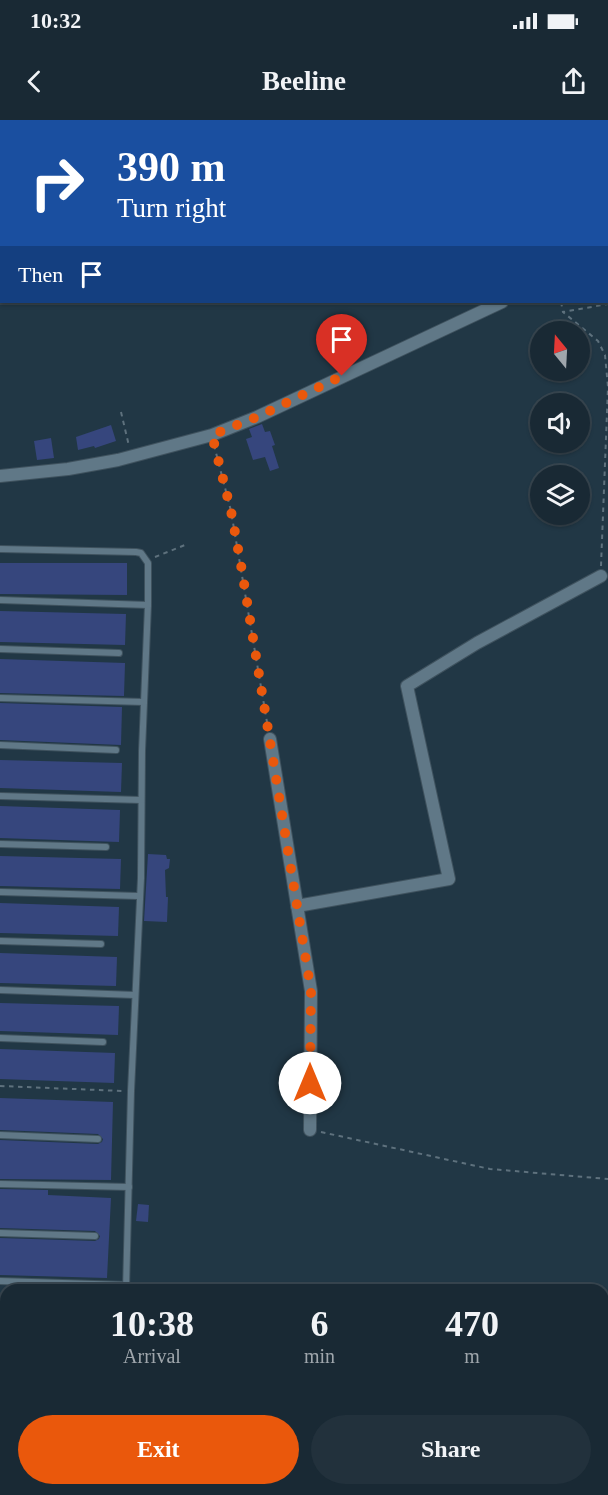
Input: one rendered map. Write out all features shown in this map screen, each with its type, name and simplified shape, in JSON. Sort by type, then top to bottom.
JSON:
[{"type":"street","points":[[0,476],[68,469],[132,457],[212,435],[257,417],[500,303]]},
{"type":"street","points":[[297,906],[449,879],[407,686],[477,643],[601,576]]},
{"type":"street","points":[[270,740],[311,991],[310,1130]]},
{"type":"lane","points":[[0,549],[136,552],[141,553],[148,563],[141,878],[138,896],[126,1284]]},
{"type":"lane","points":[[0,600],[148,605]]},
{"type":"lane","points":[[0,649],[120,653]]},
{"type":"lane","points":[[0,698],[144,702]]},
{"type":"lane","points":[[0,746],[116,750]]},
{"type":"lane","points":[[0,796],[141,800]]},
{"type":"lane","points":[[0,844],[106,847]]},
{"type":"lane","points":[[0,892],[138,896]]},
{"type":"lane","points":[[0,941],[102,944]]},
{"type":"lane","points":[[0,990],[135,995]]},
{"type":"lane","points":[[0,1038],[103,1042]]},
{"type":"lane","points":[[0,1136],[98,1139]]},
{"type":"lane","points":[[0,1184],[129,1187]]},
{"type":"lane","points":[[0,1233],[95,1236]]},
{"type":"lane","points":[[0,1281],[54,1284]]},
{"type":"path","points":[[561,303],[563,312],[598,341],[607,354],[608,387],[601,576]]},
{"type":"path","points":[[563,312],[608,304]]},
{"type":"path","points":[[121,412],[132,457]]},
{"type":"path","points":[[212,435],[233,522],[270,740]]},
{"type":"path","points":[[148,563],[166,552],[185,545]]},
{"type":"path","points":[[0,1086],[131,1091]]},
{"type":"path","points":[[310,1130],[490,1169],[608,1179]]},
{"type":"building","points":[[262,424],[265,432],[270,431],[279,468],[270,471],[265,457],[253,460],[246,439],[252,437],[249,429]]},
{"type":"building","points":[[111,425],[116,441],[95,448],[94,446],[78,450],[76,437]]},
{"type":"building","points":[[51,438],[54,458],[37,460],[34,441]]},
{"type":"building","points":[[0,563],[127,563],[127,595],[0,594]]},
{"type":"building","points":[[0,611],[126,614],[125,645],[0,642]]},
{"type":"building","points":[[0,659],[125,663],[124,696],[0,693]]},
{"type":"building","points":[[0,703],[122,707],[121,745],[0,740]]},
{"type":"building","points":[[0,760],[122,763],[121,792],[0,788]]},
{"type":"building","points":[[0,806],[120,810],[119,842],[0,838]]},
{"type":"building","points":[[148,854],[166,855],[167,859],[170,859],[169,868],[165,870],[166,897],[168,897],[167,922],[144,921]]},
{"type":"building","points":[[0,856],[121,859],[120,889],[0,886]]},
{"type":"building","points":[[0,903],[119,907],[118,936],[0,933]]},
{"type":"building","points":[[0,953],[117,957],[116,986],[0,983]]},
{"type":"building","points":[[0,1003],[119,1006],[118,1035],[0,1031]]},
{"type":"building","points":[[0,1049],[115,1053],[114,1083],[0,1079]]},
{"type":"building","points":[[0,1098],[113,1102],[111,1180],[0,1179],[0,1140],[98,1144],[103,1139],[98,1134],[0,1130]]},
{"type":"building","points":[[0,1189],[48,1190],[48,1195],[111,1198],[107,1278],[0,1275],[0,1238],[95,1241],[100,1236],[95,1231],[0,1228]]},
{"type":"building","points":[[138,1204],[149,1205],[148,1222],[136,1221]]},
{"type":"route","points":[[310,1083],[311,991],[241,565],[231,511],[212,435],[257,417],[342,376]]}]
